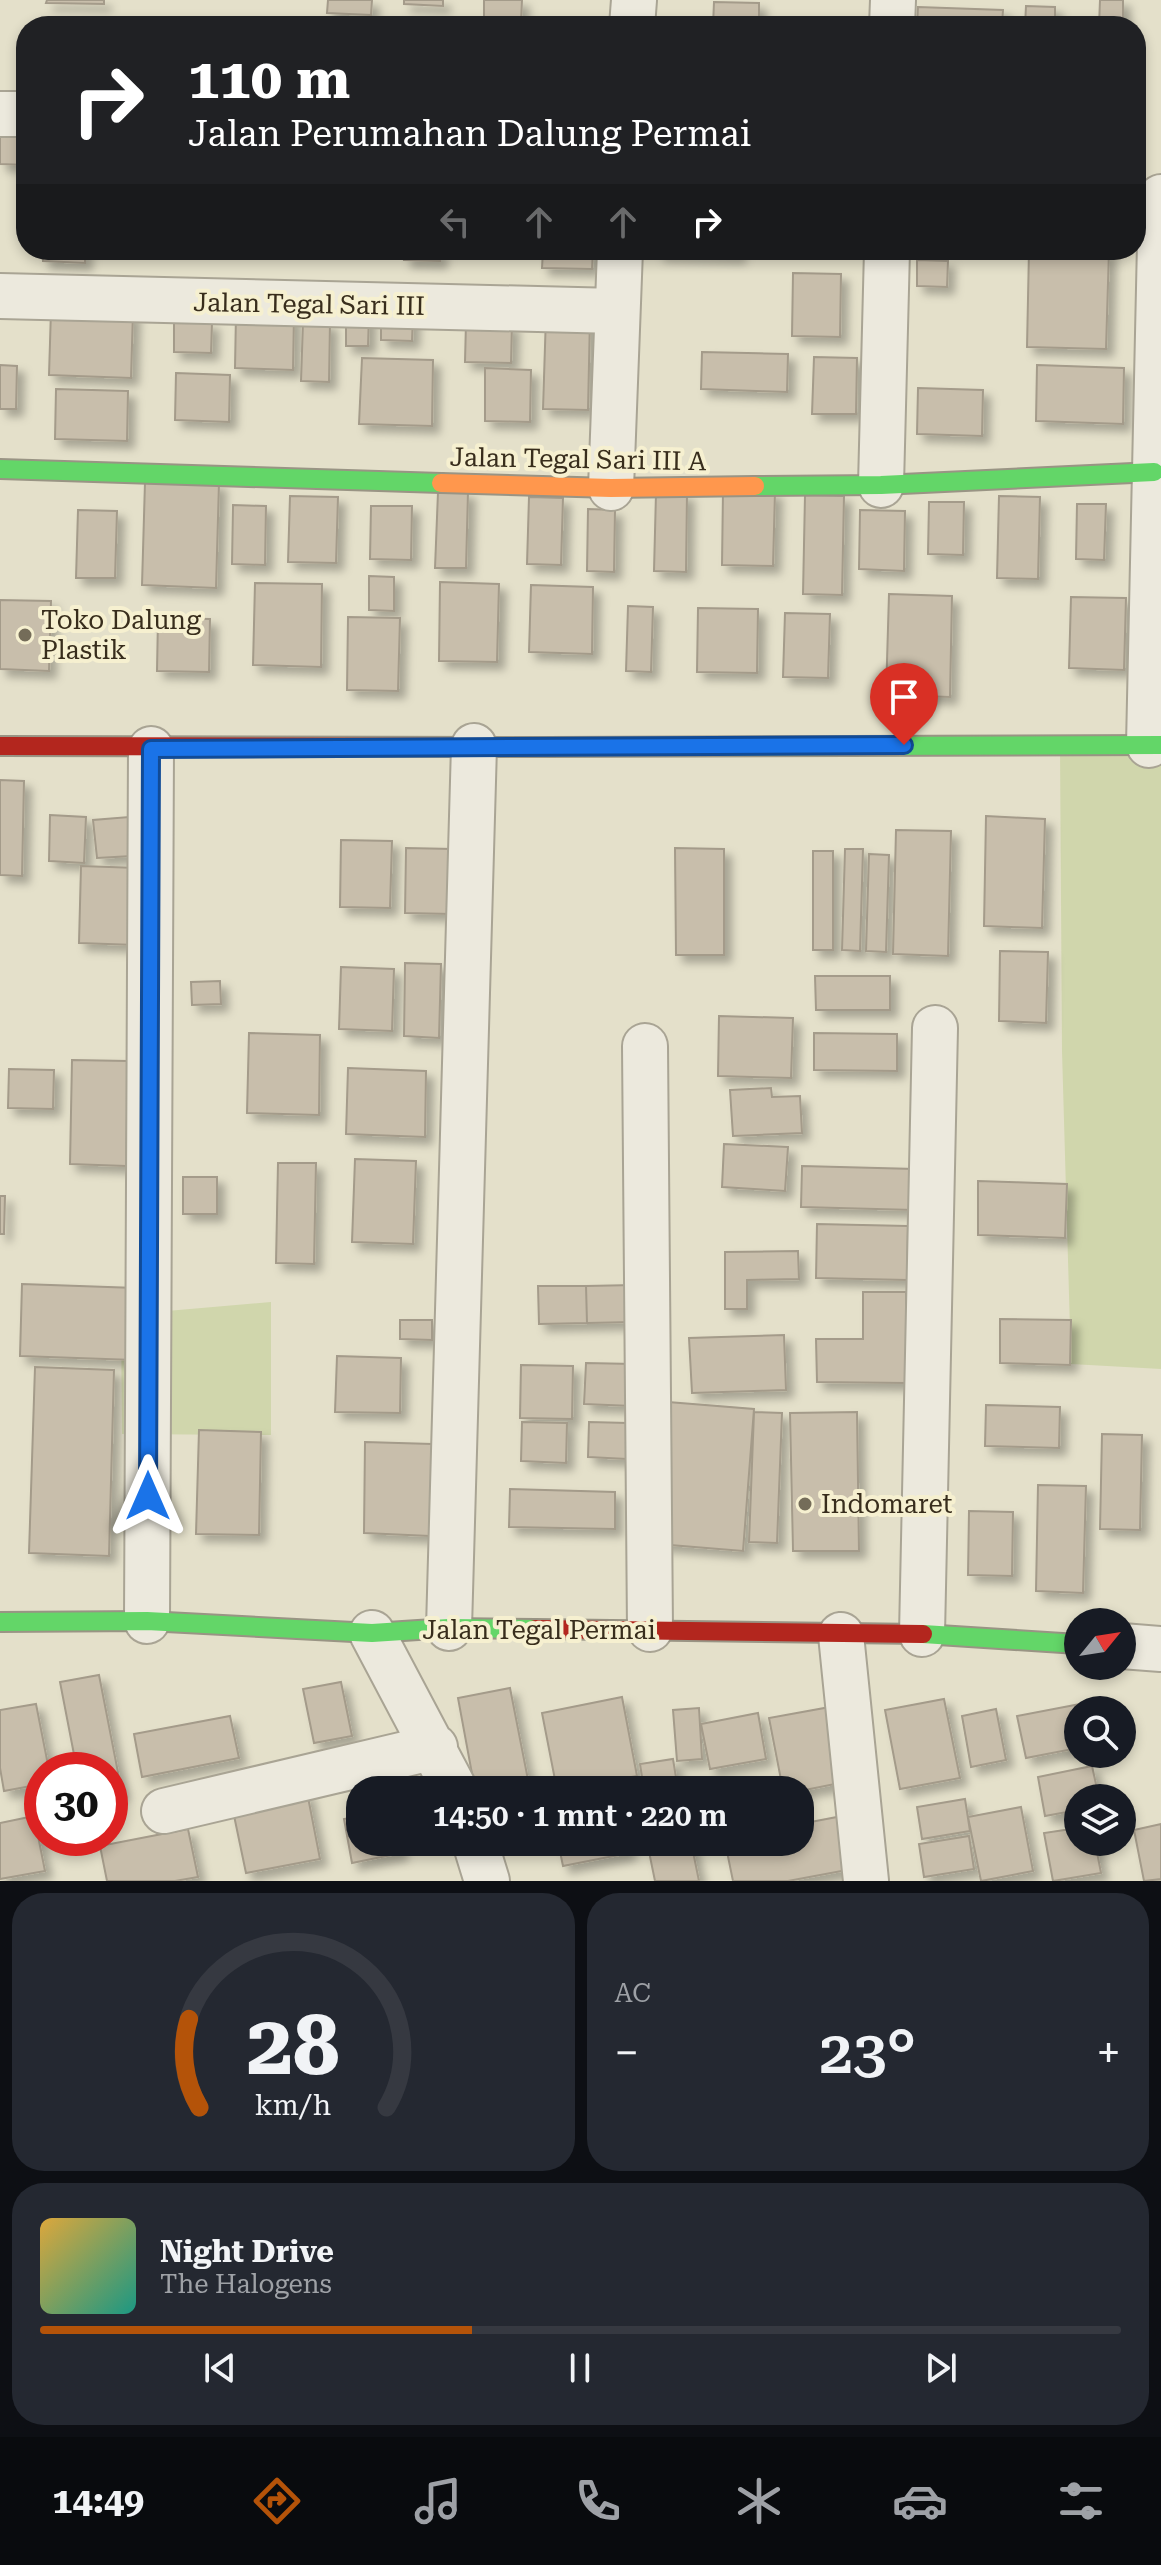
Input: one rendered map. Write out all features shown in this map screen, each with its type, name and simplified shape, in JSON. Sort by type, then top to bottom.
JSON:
[{"type":"street","points":[[0,746],[151,749],[1155,745],[1154,472],[1161,197]]},
{"type":"street","points":[[611,488],[620,260]]},
{"type":"street","points":[[881,485],[887,260]]},
{"type":"street","name":"Jalan Tegal Sari III","points":[[0,296],[617,311]]},
{"type":"street","name":"Jalan Tegal Sari III A","points":[[0,469],[611,488],[881,485],[1154,472]]},
{"type":"street","points":[[449,1628],[474,746]]},
{"type":"street","points":[[147,1621],[151,749]]},
{"type":"street","points":[[922,1634],[935,1028]]},
{"type":"street","points":[[645,1046],[650,1629]]},
{"type":"street","name":"Jalan Tegal Permai","points":[[0,1622],[147,1621],[372,1633],[449,1628],[922,1634],[1064,1643]]},
{"type":"street","points":[[372,1633],[448,1776]]},
{"type":"street","points":[[841,1635],[866,1881]]},
{"type":"street","points":[[1136,1647],[1161,1649]]},
{"type":"street","points":[[164,1811],[435,1747]]},
{"type":"street","points":[[479,1856],[487,1881]]},
{"type":"green space","points":[[1060,745],[1161,747],[1161,1369],[1071,1364],[1062,1051]]},
{"type":"green space","points":[[271,1302],[271,1435],[122,1434],[121,1315]]},
{"type":"building","points":[[47,0],[104,0],[104,4],[46,3]]},
{"type":"building","points":[[328,0],[372,0],[371,15],[327,13]]},
{"type":"building","points":[[404,0],[443,0],[443,6],[404,4]]},
{"type":"building","points":[[484,0],[522,0],[521,16],[484,16]]},
{"type":"building","points":[[1100,0],[1123,0],[1123,16],[1099,16]]},
{"type":"building","points":[[714,2],[759,3],[759,16],[713,16]]},
{"type":"building","points":[[1026,6],[1055,7],[1055,16],[1026,16]]},
{"type":"building","points":[[918,7],[1003,10],[1003,16],[918,16]]},
{"type":"building","points":[[0,125],[16,125],[16,165],[0,164]]},
{"type":"building","points":[[85,260],[85,263],[43,261]]},
{"type":"building","points":[[542,260],[592,260],[592,269],[542,268]]},
{"type":"building","points":[[917,260],[948,261],[947,287],[917,286]]},
{"type":"building","points":[[1029,260],[1109,260],[1106,349],[1027,347]]},
{"type":"building","points":[[793,273],[841,274],[840,337],[792,336]]},
{"type":"building","points":[[51,310],[133,312],[131,378],[49,375]]},
{"type":"building","points":[[381,313],[413,314],[412,341],[381,340]]},
{"type":"building","points":[[236,314],[294,315],[293,370],[235,368]]},
{"type":"building","points":[[346,315],[369,315],[368,346],[346,346]]},
{"type":"building","points":[[546,315],[590,318],[588,410],[543,409]]},
{"type":"building","points":[[174,321],[212,323],[211,353],[174,352]]},
{"type":"building","points":[[303,322],[330,323],[329,382],[301,381]]},
{"type":"building","points":[[466,322],[512,324],[511,363],[465,362]]},
{"type":"building","points":[[702,352],[788,354],[787,392],[701,389]]},
{"type":"building","points":[[814,357],[857,358],[856,414],[812,414]]},
{"type":"building","points":[[362,358],[433,360],[432,426],[359,424]]},
{"type":"building","points":[[0,365],[17,366],[16,409],[0,409]]},
{"type":"building","points":[[1037,365],[1124,368],[1123,424],[1036,421]]},
{"type":"building","points":[[485,368],[531,370],[530,422],[485,421]]},
{"type":"building","points":[[176,373],[230,375],[229,422],[175,420]]},
{"type":"building","points":[[918,388],[983,390],[982,436],[917,434]]},
{"type":"building","points":[[56,389],[128,391],[127,441],[55,439]]},
{"type":"building","points":[[145,482],[219,483],[216,588],[142,585]]},
{"type":"building","points":[[723,490],[775,492],[773,566],[722,565]]},
{"type":"building","points":[[438,492],[468,492],[466,568],[435,568]]},
{"type":"building","points":[[656,493],[687,494],[686,572],[654,571]]},
{"type":"building","points":[[805,495],[844,496],[842,595],[803,594]]},
{"type":"building","points":[[290,496],[338,497],[336,563],[288,562]]},
{"type":"building","points":[[999,496],[1040,497],[1038,579],[997,578]]},
{"type":"building","points":[[529,497],[563,498],[561,565],[527,564]]},
{"type":"building","points":[[929,502],[964,502],[963,555],[928,554]]},
{"type":"building","points":[[1077,504],[1106,504],[1104,560],[1076,559]]},
{"type":"building","points":[[233,505],[266,506],[265,565],[232,564]]},
{"type":"building","points":[[371,506],[412,506],[411,560],[370,559]]},
{"type":"building","points":[[588,509],[615,510],[614,572],[587,571]]},
{"type":"building","points":[[78,510],[117,511],[115,578],[76,578]]},
{"type":"building","points":[[860,510],[905,511],[904,571],[859,569]]},
{"type":"building","points":[[369,576],[394,577],[394,611],[369,610]]},
{"type":"building","points":[[440,582],[499,584],[497,662],[439,661]]},
{"type":"building","points":[[255,583],[322,584],[321,667],[253,665]]},
{"type":"building","points":[[531,585],[593,587],[592,654],[529,652]]},
{"type":"building","points":[[889,594],[952,596],[950,697],[886,695]]},
{"type":"building","points":[[1071,597],[1126,598],[1124,670],[1069,668]]},
{"type":"building","name":"Toko Dalung Plastik","points":[[0,600],[51,601],[49,671],[0,669]]},
{"type":"building","points":[[628,606],[653,607],[651,672],[626,671]]},
{"type":"building","points":[[698,608],[758,609],[757,673],[697,672]]},
{"type":"building","points":[[785,613],[830,614],[828,678],[783,677]]},
{"type":"building","points":[[348,617],[400,618],[398,691],[347,690]]},
{"type":"building","points":[[158,618],[210,619],[209,672],[157,671]]},
{"type":"building","points":[[0,780],[24,781],[22,876],[0,875]]},
{"type":"building","points":[[50,815],[86,817],[84,863],[49,861]]},
{"type":"building","points":[[986,816],[1045,819],[1042,928],[984,926]]},
{"type":"building","points":[[129,817],[132,856],[97,858],[93,820]]},
{"type":"building","points":[[896,830],[951,831],[948,956],[893,954]]},
{"type":"building","points":[[341,840],[392,841],[390,908],[340,907]]},
{"type":"building","points":[[406,848],[453,849],[452,914],[405,913]]},
{"type":"building","points":[[675,848],[724,849],[724,955],[676,955]]},
{"type":"building","points":[[845,849],[863,849],[860,951],[842,950]]},
{"type":"building","points":[[813,851],[833,851],[833,950],[813,950]]},
{"type":"building","points":[[869,854],[889,855],[886,952],[866,951]]},
{"type":"building","points":[[81,866],[138,868],[136,945],[79,943]]},
{"type":"building","points":[[1000,951],[1048,952],[1046,1023],[999,1021]]},
{"type":"building","points":[[405,963],[441,964],[439,1038],[404,1036]]},
{"type":"building","points":[[341,967],[394,969],[392,1031],[339,1029]]},
{"type":"building","points":[[815,976],[890,976],[890,1010],[816,1010]]},
{"type":"building","points":[[220,981],[221,1004],[192,1005],[191,982]]},
{"type":"building","points":[[719,1016],[793,1018],[791,1078],[718,1076]]},
{"type":"building","points":[[249,1033],[320,1035],[319,1115],[247,1113]]},
{"type":"building","points":[[814,1033],[897,1034],[897,1071],[814,1070]]},
{"type":"building","points":[[72,1060],[128,1061],[126,1166],[70,1164]]},
{"type":"building","points":[[348,1068],[426,1071],[425,1137],[346,1134]]},
{"type":"building","points":[[9,1069],[54,1070],[53,1109],[8,1108]]},
{"type":"building","points":[[771,1088],[772,1097],[800,1096],[802,1133],[733,1136],[730,1090]]},
{"type":"building","points":[[724,1144],[788,1147],[785,1191],[722,1187]]},
{"type":"building","points":[[355,1159],[416,1161],[413,1244],[352,1242]]},
{"type":"building","points":[[278,1163],[316,1163],[314,1264],[276,1263]]},
{"type":"building","points":[[802,1166],[915,1169],[914,1210],[801,1207]]},
{"type":"building","points":[[183,1177],[217,1177],[217,1214],[183,1214]]},
{"type":"building","points":[[978,1181],[1067,1184],[1065,1238],[978,1235]]},
{"type":"building","points":[[0,1196],[5,1196],[4,1234],[0,1234]]},
{"type":"building","points":[[817,1224],[908,1226],[907,1280],[816,1278]]},
{"type":"building","points":[[798,1251],[799,1279],[747,1280],[747,1309],[725,1309],[725,1252]]},
{"type":"building","points":[[22,1284],[136,1288],[134,1360],[20,1356]]},
{"type":"building","points":[[634,1285],[634,1322],[587,1323],[586,1286]]},
{"type":"building","points":[[538,1286],[586,1286],[587,1323],[539,1324]]},
{"type":"building","points":[[863,1292],[906,1292],[906,1383],[817,1382],[816,1339],[863,1339]]},
{"type":"building","points":[[1000,1319],[1071,1320],[1070,1365],[1000,1363]]},
{"type":"building","points":[[400,1320],[432,1320],[432,1340],[400,1339]]},
{"type":"building","points":[[784,1335],[786,1390],[692,1393],[689,1338]]},
{"type":"building","points":[[337,1356],[401,1358],[400,1413],[335,1412]]},
{"type":"building","points":[[586,1363],[634,1364],[632,1406],[584,1404]]},
{"type":"building","points":[[521,1365],[573,1366],[572,1419],[520,1418]]},
{"type":"building","points":[[35,1367],[114,1370],[109,1556],[29,1553]]},
{"type":"building","points":[[668,1402],[754,1409],[743,1551],[658,1544]]},
{"type":"building","points":[[986,1405],[1060,1407],[1059,1448],[985,1446]]},
{"type":"building","points":[[754,1412],[782,1413],[777,1543],[749,1542]]},
{"type":"building","points":[[857,1412],[859,1551],[793,1551],[790,1413]]},
{"type":"building","points":[[522,1422],[567,1423],[566,1463],[521,1461]]},
{"type":"building","points":[[589,1422],[628,1423],[627,1459],[588,1457]]},
{"type":"building","points":[[199,1430],[261,1432],[259,1535],[196,1534]]},
{"type":"building","points":[[1102,1434],[1142,1435],[1140,1530],[1100,1529]]},
{"type":"building","points":[[365,1442],[432,1444],[430,1536],[364,1533]]},
{"type":"building","points":[[1038,1485],[1086,1486],[1083,1593],[1036,1591]]},
{"type":"building","points":[[510,1489],[615,1492],[615,1529],[509,1527]]},
{"type":"building","points":[[969,1511],[1013,1512],[1012,1576],[968,1575]]},
{"type":"building","points":[[99,1675],[114,1752],[74,1752],[60,1682]]},
{"type":"building","points":[[341,1682],[352,1736],[314,1743],[303,1689]]},
{"type":"building","points":[[510,1688],[527,1776],[472,1776],[458,1698]]},
{"type":"building","points":[[622,1697],[637,1776],[554,1776],[542,1713]]},
{"type":"building","points":[[944,1699],[960,1778],[900,1789],[885,1710]]},
{"type":"building","points":[[36,1704],[45,1752],[24,1752],[24,1787],[4,1791],[0,1768],[0,1710]]},
{"type":"building","points":[[830,1707],[845,1782],[814,1788],[814,1776],[780,1776],[769,1718]]},
{"type":"building","points":[[1064,1707],[1064,1751],[1026,1758],[1017,1716]]},
{"type":"building","points":[[699,1708],[702,1759],[677,1761],[673,1710]]},
{"type":"building","points":[[996,1709],[1006,1760],[971,1767],[962,1716]]},
{"type":"building","points":[[758,1713],[766,1759],[710,1769],[701,1724]]},
{"type":"building","points":[[230,1716],[239,1758],[142,1777],[134,1734]]},
{"type":"building","points":[[673,1759],[676,1776],[642,1776],[640,1764]]},
{"type":"building","points":[[1092,1768],[1096,1784],[1064,1784],[1064,1813],[1045,1816],[1038,1777]]},
{"type":"building","points":[[307,1792],[320,1859],[246,1873],[232,1806]]},
{"type":"building","points":[[965,1799],[970,1831],[922,1839],[917,1807]]},
{"type":"building","points":[[1021,1807],[1033,1871],[981,1881],[968,1817]]},
{"type":"building","points":[[837,1817],[847,1870],[788,1881],[733,1881],[728,1856],[814,1856],[814,1821]]},
{"type":"building","points":[[24,1818],[24,1856],[42,1856],[45,1871],[0,1879],[0,1823]]},
{"type":"building","points":[[1161,1824],[1161,1879],[1144,1881],[1136,1830]]},
{"type":"building","points":[[188,1829],[198,1877],[175,1881],[107,1881],[102,1856],[128,1856],[128,1841]]},
{"type":"building","points":[[1064,1830],[1064,1856],[1098,1856],[1101,1873],[1053,1881],[1044,1833]]},
{"type":"building","points":[[969,1836],[974,1869],[924,1877],[919,1844]]},
{"type":"building","points":[[351,1856],[386,1856],[352,1863]]},
{"type":"building","points":[[561,1856],[614,1856],[563,1866]]},
{"type":"building","points":[[650,1856],[694,1856],[699,1881],[655,1881]]},
{"type":"traffic: fast","points":[[0,469],[441,483]]},
{"type":"traffic: fast","points":[[755,486],[881,485],[1154,472]]},
{"type":"traffic: fast","points":[[546,747],[1161,745]]},
{"type":"traffic: fast","points":[[0,1622],[147,1621],[372,1633],[449,1628],[535,1629]]},
{"type":"traffic: fast","points":[[923,1634],[1064,1643]]},
{"type":"traffic: slow","points":[[441,483],[611,488],[755,486]]},
{"type":"traffic: jam","points":[[0,746],[546,747]]},
{"type":"traffic: jam","points":[[535,1629],[923,1634]]},
{"type":"place","name":"Toko Dalung Plastik","points":[[25,635]]},
{"type":"place","name":"Indomaret","points":[[805,1504]]},
{"type":"route","points":[[148,1496],[151,749],[904,745]]}]
